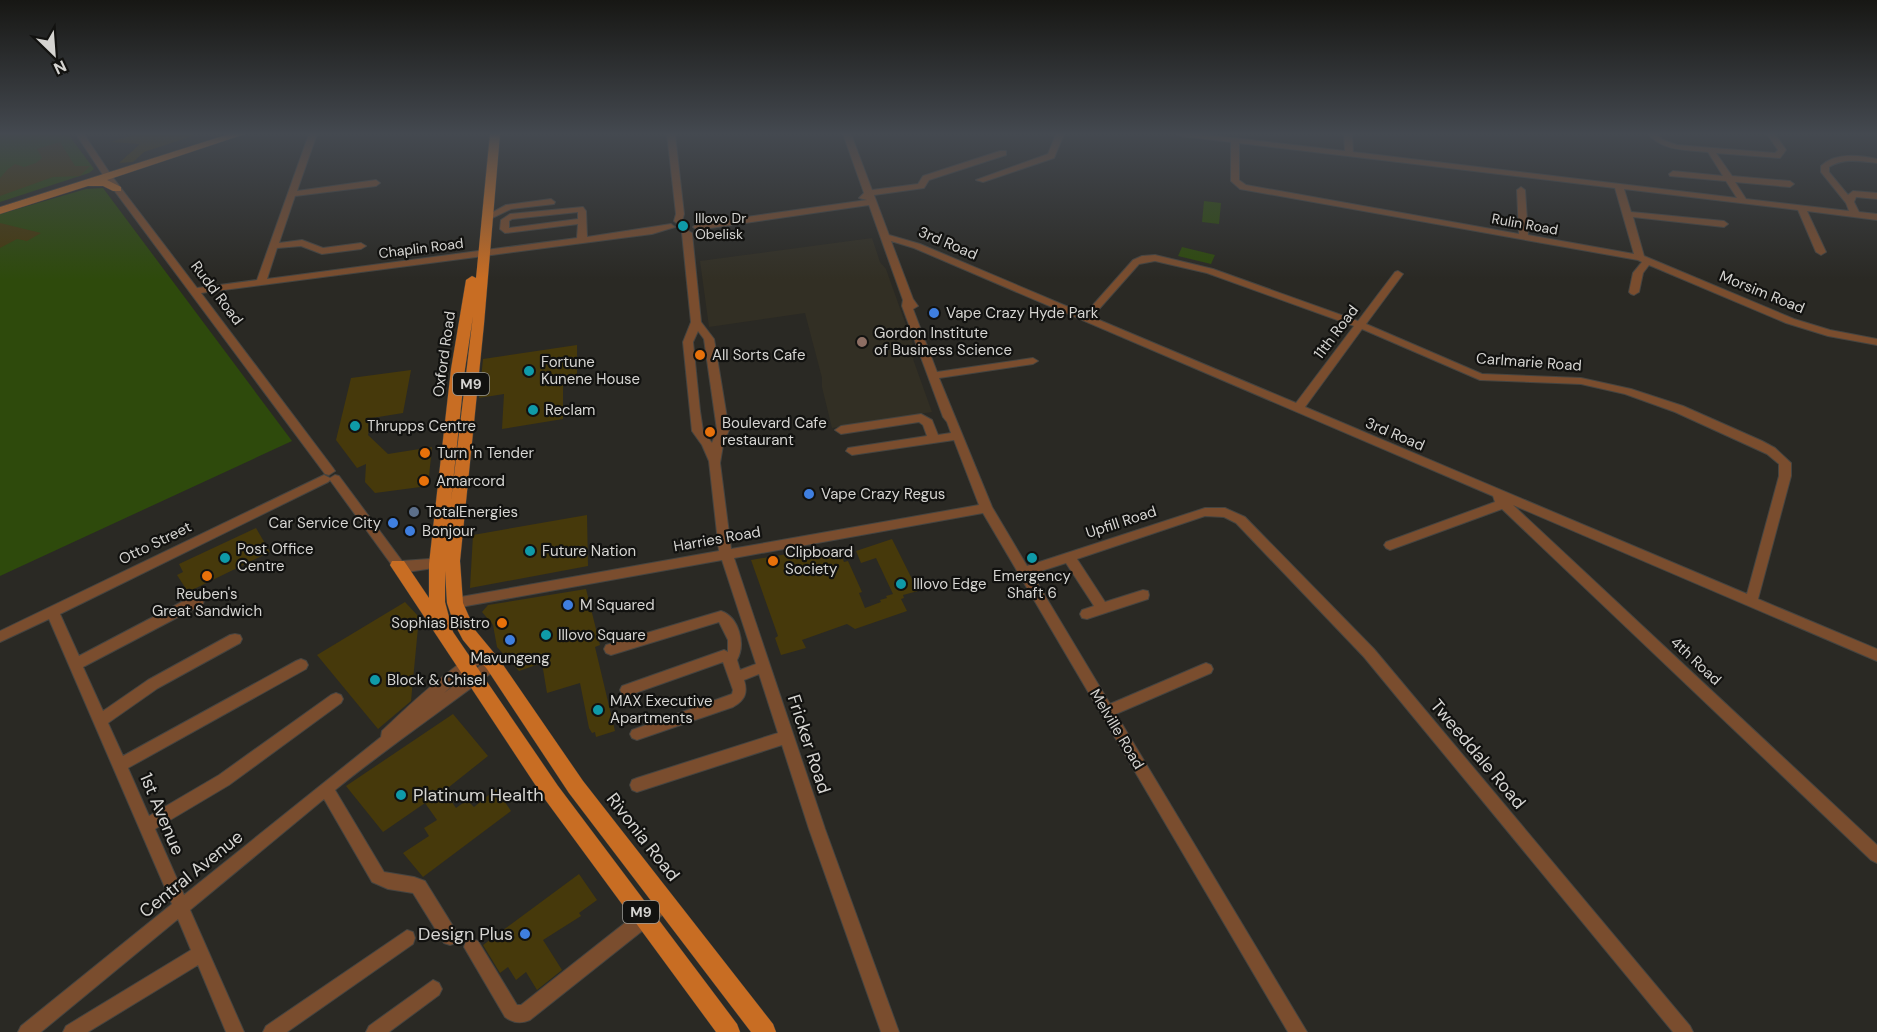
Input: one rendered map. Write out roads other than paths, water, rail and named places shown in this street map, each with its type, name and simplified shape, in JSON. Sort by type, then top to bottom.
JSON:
[{"type":"main road","points":[[0,206],[79,182]]},
{"type":"main road","points":[[0,211],[85,182]]},
{"type":"main road","name":"Oxford Road","points":[[479,254],[484,182]]},
{"type":"main road","name":"Oxford Road","points":[[470,671],[445,634],[437,602],[445,563],[458,369],[471,293],[488,217],[491,182]]},
{"type":"main road","points":[[65,190],[101,183],[117,189]]},
{"type":"main road","name":"Oxford Road","points":[[445,563],[461,621],[489,659]]},
{"type":"main road","points":[[398,565],[445,634]]},
{"type":"main road","name":"Rivonia Road","points":[[489,659],[576,787],[765,1032]]},
{"type":"main road","name":"M9","points":[[470,671],[551,792],[729,1032]]},
{"type":"street","name":"Rudd Road","points":[[112,182],[398,565]]},
{"type":"street","points":[[261,282],[296,182]]},
{"type":"street","name":"Fricker Road","points":[[676,182],[680,228],[696,322],[709,339],[723,430],[717,445],[714,463]]},
{"type":"street","name":"Melville Road","points":[[865,182],[954,415],[952,420]]},
{"type":"street","points":[[870,197],[921,186],[923,182]]},
{"type":"street","name":"Rulin Road","points":[[1237,182],[1243,187],[1644,259]]},
{"type":"street","points":[[1587,182],[1877,217]]},
{"type":"street","points":[[1725,182],[1732,200]]},
{"type":"street","points":[[1732,182],[1743,201]]},
{"type":"street","points":[[1763,182],[1790,184]]},
{"type":"street","points":[[1833,182],[1850,202],[1855,214]]},
{"type":"street","points":[[292,194],[376,183]]},
{"type":"street","points":[[1619,186],[1644,259],[1634,292]]},
{"type":"street","points":[[1521,190],[1524,238]]},
{"type":"street","points":[[1850,202],[1852,194],[1877,196]]},
{"type":"street","name":"Chaplin Road","points":[[194,291],[713,224],[845,205],[870,197]]},
{"type":"street","points":[[488,217],[509,207],[551,202]]},
{"type":"street","points":[[1800,208],[1821,252]]},
{"type":"street","points":[[582,221],[507,231],[504,229],[505,220],[510,217],[579,209],[582,211],[582,221],[582,240]]},
{"type":"street","points":[[1627,214],[1724,224]]},
{"type":"street","name":"3rd Road","points":[[883,232],[1877,655]]},
{"type":"street","points":[[273,246],[302,243],[322,250],[361,246]]},
{"type":"street","name":"Carlmarie Road","points":[[1086,318],[1136,262],[1147,258],[1210,271],[1360,325],[1480,377],[1592,382],[1627,391],[1687,412],[1771,451],[1780,457],[1786,468],[1751,601]]},
{"type":"street","name":"Morsim Road","points":[[1644,259],[1790,321],[1828,333],[1877,342]]},
{"type":"street","name":"11th Road","points":[[1298,408],[1398,274]]},
{"type":"street","name":"Melville Road","points":[[908,300],[907,306],[927,361],[986,508],[1298,1032]]},
{"type":"street","name":"Fricker Road","points":[[696,322],[688,342],[695,411],[698,431],[707,444],[714,463],[726,554],[817,829],[890,1032]]},
{"type":"street","points":[[939,375],[1033,361]]},
{"type":"street","points":[[841,430],[921,418],[928,423],[934,439]]},
{"type":"street","points":[[852,451],[958,436]]},
{"type":"street","name":"Otto Street","points":[[0,637],[330,476]]},
{"type":"street","name":"4th Road","points":[[1491,491],[1877,855]]},
{"type":"street","points":[[1389,545],[1504,503]]},
{"type":"street","name":"Harries Road","points":[[455,603],[986,508]]},
{"type":"street","name":"Upfill Road","points":[[1023,572],[1205,512],[1230,513]]},
{"type":"street","name":"Tweeddale Road","points":[[1230,513],[1251,529],[1369,653],[1684,1032]]},
{"type":"street","points":[[1069,556],[1102,608]]},
{"type":"street","points":[[398,565],[407,567],[445,563]]},
{"type":"street","points":[[1087,614],[1143,594]]},
{"type":"street","points":[[75,664],[198,600]]},
{"type":"street","name":"1st Avenue","points":[[53,612],[235,1032]]},
{"type":"street","points":[[611,649],[721,616],[727,620],[736,645],[735,653],[730,659]]},
{"type":"street","points":[[100,721],[153,684],[235,639]]},
{"type":"street","points":[[627,690],[724,656],[730,659],[740,690],[733,701],[637,734]]},
{"type":"street","name":"Central Avenue","points":[[27,1032],[379,746],[416,722],[470,671],[489,659]]},
{"type":"street","points":[[120,765],[301,665]]},
{"type":"street","points":[[736,677],[764,667]]},
{"type":"street","points":[[1107,712],[1206,669]]},
{"type":"street","points":[[146,826],[224,780],[336,699]]},
{"type":"street","points":[[637,785],[786,737]]},
{"type":"street","points":[[327,790],[378,877],[384,881],[419,887],[450,937]]},
{"type":"street","points":[[472,947],[511,1011],[519,1015],[530,1011],[664,902]]},
{"type":"street","points":[[272,1032],[407,938]]},
{"type":"street","points":[[72,1032],[201,954]]},
{"type":"street","points":[[375,1032],[433,989]]},
{"type":"place","name":"Illovo Dr Obelisk","points":[[683,226]]},
{"type":"place","name":"Vape Crazy Hyde Park","points":[[934,313]]},
{"type":"place","name":"Gordon Institute of Business Science","points":[[862,342]]},
{"type":"place","name":"All Sorts Cafe","points":[[700,355]]},
{"type":"place","name":"Fortune Kunene House","points":[[529,371]]},
{"type":"place","name":"Reclam","points":[[533,410]]},
{"type":"place","name":"Thrupps Centre","points":[[355,426]]},
{"type":"place","name":"Boulevard Cafe restaurant","points":[[710,432]]},
{"type":"place","name":"Turn 'n Tender","points":[[425,453]]},
{"type":"place","name":"Amarcord","points":[[424,481]]},
{"type":"place","name":"Vape Crazy Regus","points":[[809,494]]},
{"type":"place","name":"TotalEnergies","points":[[414,512]]},
{"type":"place","name":"Car Service City","points":[[393,523]]},
{"type":"place","name":"Bonjour","points":[[410,531]]},
{"type":"place","name":"Future Nation","points":[[530,551]]},
{"type":"place","name":"Post Office Centre","points":[[225,558]]},
{"type":"place","name":"Emergency Shaft 6","points":[[1032,558]]},
{"type":"place","name":"Clipboard Society","points":[[773,561]]},
{"type":"place","name":"Reuben's Great Sandwich","points":[[207,576]]},
{"type":"place","name":"Illovo Edge","points":[[901,584]]},
{"type":"place","name":"M Squared","points":[[568,605]]},
{"type":"place","name":"Sophias Bistro","points":[[502,623]]},
{"type":"place","name":"Illovo Square","points":[[546,635]]},
{"type":"place","name":"Mavungeng","points":[[510,640]]},
{"type":"place","name":"Block & Chisel","points":[[375,680]]},
{"type":"place","name":"MAX Executive Apartments","points":[[598,710]]},
{"type":"place","name":"Platinum Health","points":[[401,795]]},
{"type":"place","name":"Design Plus","points":[[525,934]]}]
